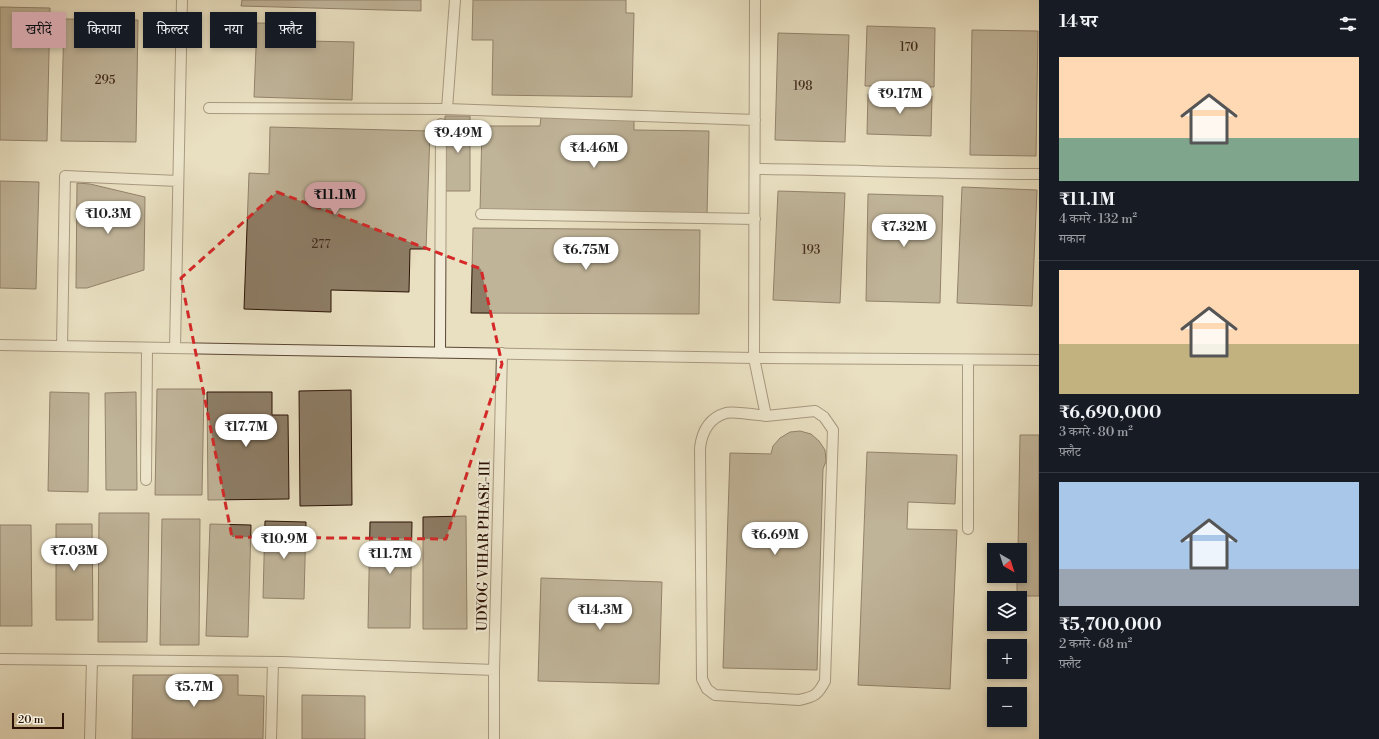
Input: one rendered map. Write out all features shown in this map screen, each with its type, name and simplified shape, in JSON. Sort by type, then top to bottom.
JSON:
[{"type":"lane","points":[[175,348],[182,0]]},
{"type":"lane","points":[[447,109],[455,0]]},
{"type":"lane","points":[[755,0],[754,358],[766,416]]},
{"type":"lane","points":[[209,108],[447,109],[755,120]]},
{"type":"lane","points":[[440,353],[441,124]]},
{"type":"lane","points":[[755,169],[860,170],[955,174],[1039,174]]},
{"type":"lane","points":[[62,346],[65,176],[178,181]]},
{"type":"lane","points":[[481,214],[755,219]]},
{"type":"lane","points":[[0,345],[754,358],[1039,360]]},
{"type":"lane","points":[[146,480],[147,348]]},
{"type":"lane","name":"UDYOG VIHAR PHASE-III","points":[[494,739],[494,670],[502,354]]},
{"type":"lane","points":[[968,360],[968,529]]},
{"type":"lane","points":[[815,411],[824,417],[833,430],[825,681],[820,692],[810,698],[799,700],[715,695],[707,690],[702,679],[700,448],[702,434],[711,421],[727,412],[766,416],[815,411]]},
{"type":"lane","points":[[0,660],[273,662],[494,670]]},
{"type":"lane","points":[[90,739],[92,660]]},
{"type":"lane","points":[[271,739],[273,662]]},
{"type":"highlighted area","points":[[277,192],[481,269],[502,364],[446,539],[232,537],[181,278]]},
{"type":"building","points":[[242,0],[421,0],[421,11],[241,6]]},
{"type":"building","points":[[473,0],[626,0],[626,13],[634,13],[632,97],[492,95],[493,40],[472,40]]},
{"type":"building","points":[[0,7],[50,8],[50,12],[12,12],[12,48],[49,48],[47,141],[0,140]]},
{"type":"building","points":[[66,19],[74,19],[74,48],[135,48],[135,20],[138,20],[136,142],[61,141],[63,48],[66,48]]},
{"type":"building","points":[[257,23],[265,23],[265,48],[316,48],[316,41],[354,42],[352,100],[254,97]]},
{"type":"building","points":[[867,26],[935,28],[934,87],[865,86]]},
{"type":"building","points":[[972,30],[1038,31],[1036,156],[970,155]]},
{"type":"building","points":[[778,33],[849,35],[845,142],[775,140]]},
{"type":"building","points":[[868,94],[932,96],[931,136],[867,134]]},
{"type":"building","points":[[445,116],[470,116],[470,191],[445,191]]},
{"type":"building","points":[[541,117],[634,118],[634,130],[709,131],[707,215],[480,212],[482,126],[540,126]]},
{"type":"building","points":[[270,127],[430,131],[426,249],[410,249],[409,292],[331,290],[331,312],[244,309],[249,173],[269,174]]},
{"type":"building","points":[[0,181],[39,182],[36,289],[0,288]]},
{"type":"building","points":[[77,183],[90,184],[145,197],[144,270],[87,288],[76,288]]},
{"type":"building","points":[[962,187],[1037,190],[1032,306],[957,303]]},
{"type":"building","points":[[778,191],[845,193],[840,303],[773,300]]},
{"type":"building","points":[[868,194],[943,196],[940,303],[866,301]]},
{"type":"building","points":[[473,228],[700,230],[699,314],[471,313]]},
{"type":"building","points":[[157,389],[204,389],[202,495],[155,495]]},
{"type":"building","points":[[351,390],[352,505],[300,506],[299,391]]},
{"type":"building","points":[[50,392],[89,393],[88,492],[48,491]]},
{"type":"building","points":[[136,392],[137,490],[106,490],[105,393]]},
{"type":"building","points":[[207,392],[272,392],[272,415],[288,415],[289,499],[208,500]]},
{"type":"building","points":[[800,431],[811,434],[819,441],[825,450],[826,461],[823,469],[817,670],[723,668],[730,453],[771,454],[773,446],[780,438],[790,432]]},
{"type":"building","points":[[1020,435],[1039,435],[1039,596],[1027,596],[1027,591],[1017,591],[1017,583],[1027,583],[1027,543],[1018,543]]},
{"type":"building","points":[[867,452],[957,455],[955,504],[908,502],[907,529],[957,530],[950,689],[858,685]]},
{"type":"building","points":[[99,513],[149,513],[147,642],[98,642]]},
{"type":"building","points":[[466,516],[467,629],[423,629],[423,517]]},
{"type":"building","points":[[162,519],[200,519],[199,645],[160,645]]},
{"type":"building","points":[[265,521],[306,522],[304,599],[263,598]]},
{"type":"building","points":[[370,522],[412,522],[410,628],[368,628]]},
{"type":"building","points":[[56,524],[92,524],[93,620],[56,620]]},
{"type":"building","points":[[210,524],[251,525],[248,637],[206,636]]},
{"type":"building","points":[[0,525],[31,525],[32,626],[0,626]]},
{"type":"building","points":[[541,578],[662,582],[659,684],[538,681]]},
{"type":"building","points":[[133,675],[238,675],[238,695],[264,696],[263,739],[132,739]]},
{"type":"building","points":[[302,695],[365,696],[365,739],[302,739]]}]
